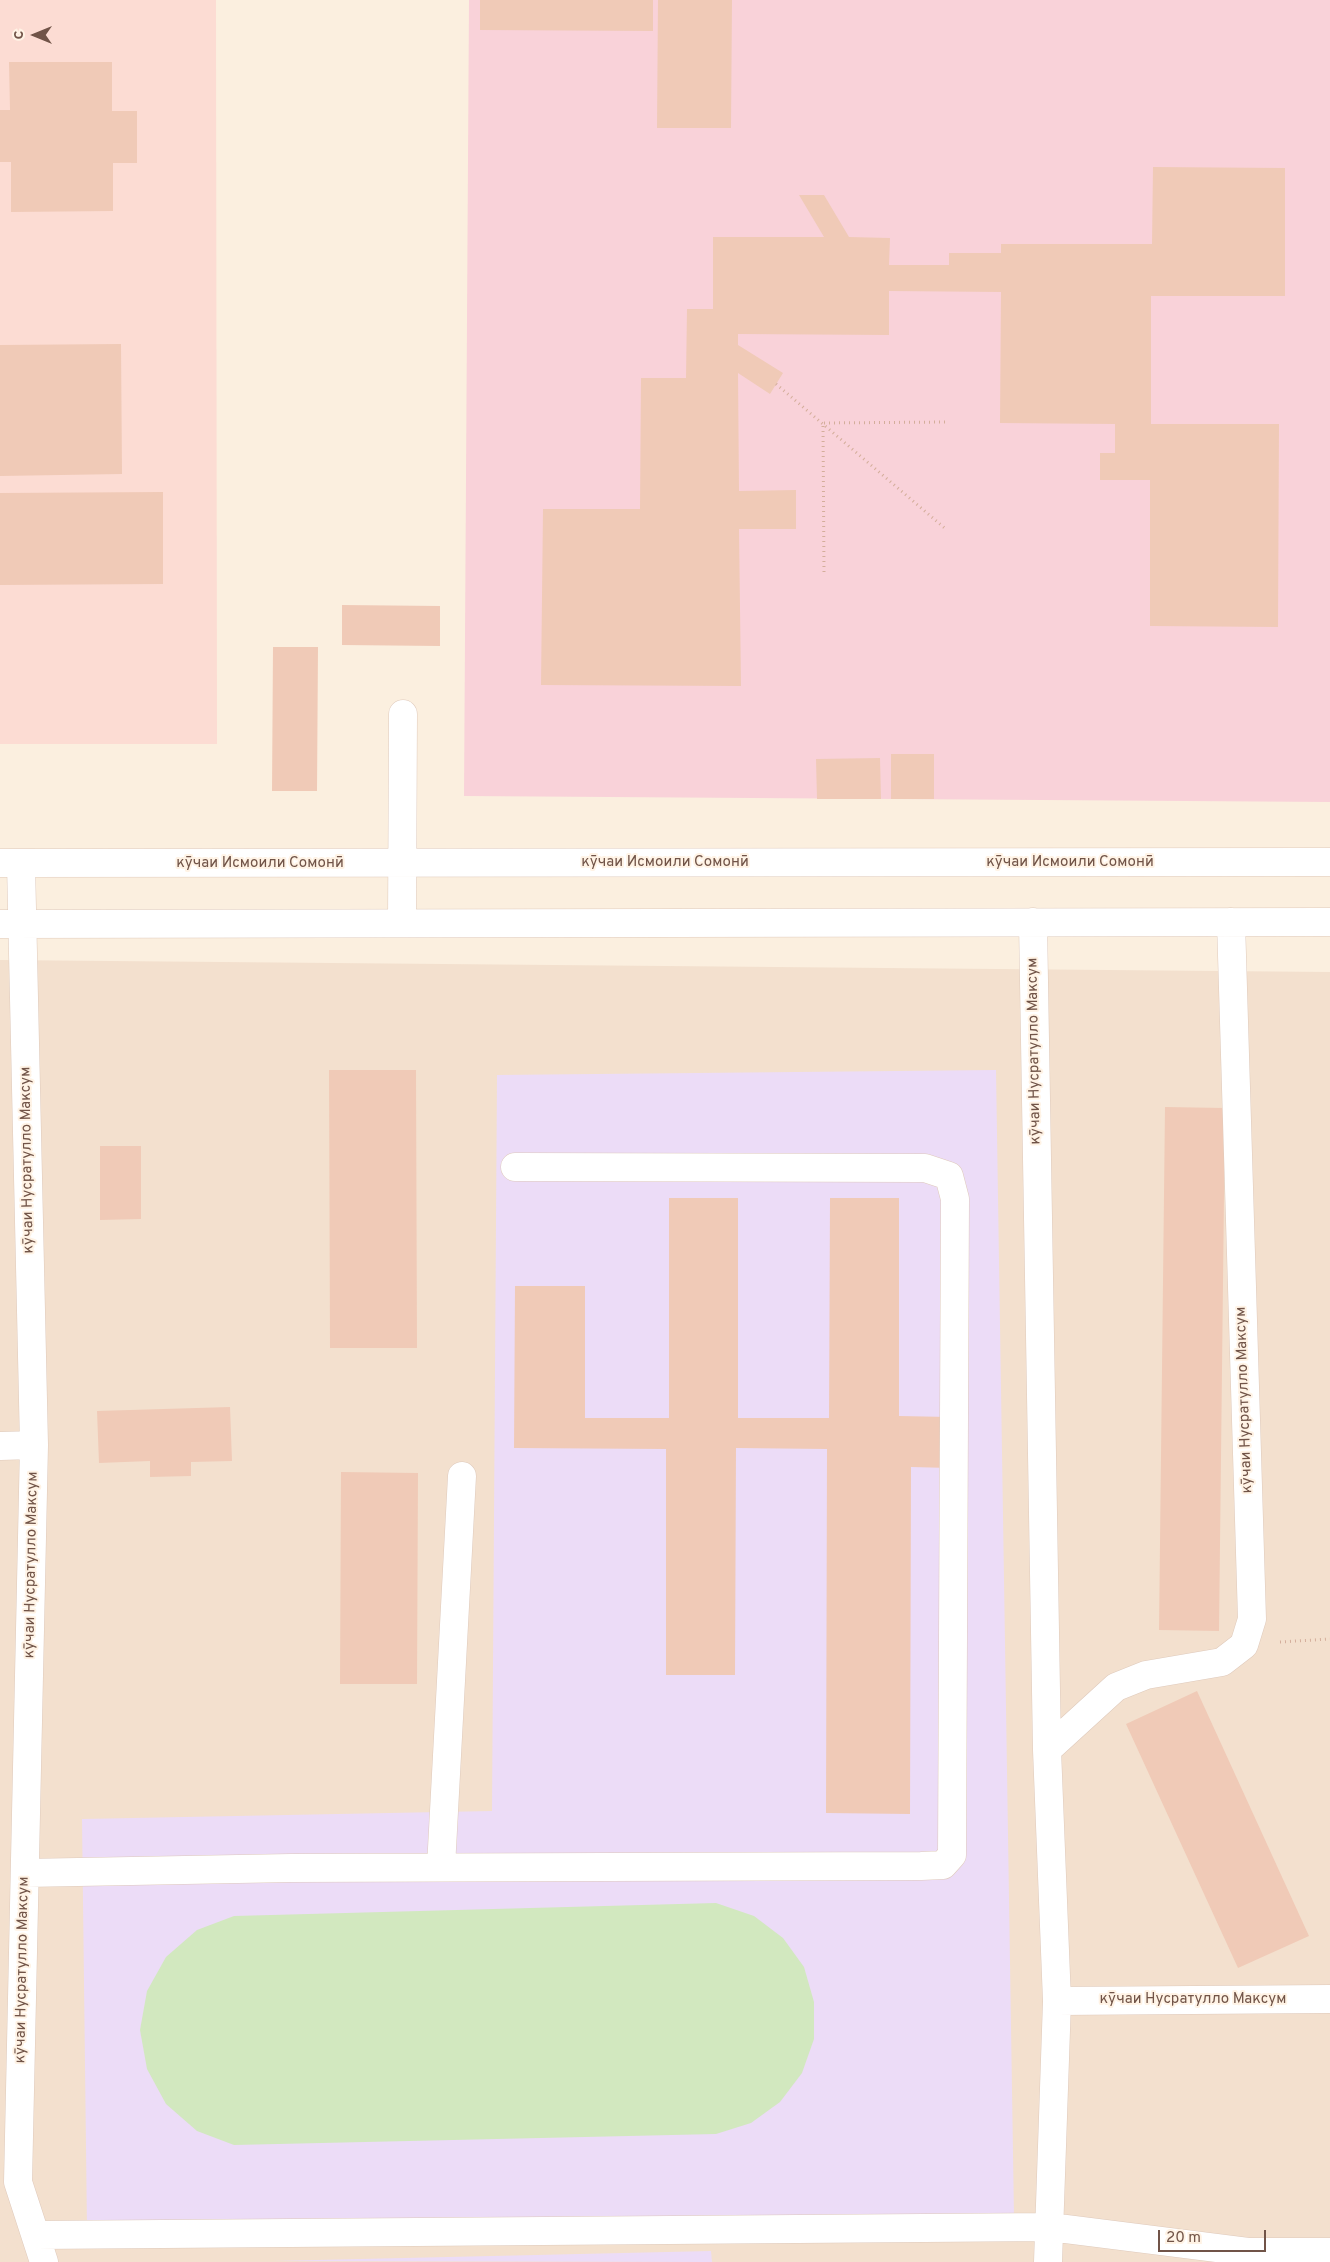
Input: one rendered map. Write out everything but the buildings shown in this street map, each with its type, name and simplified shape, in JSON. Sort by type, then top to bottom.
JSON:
[{"type":"street","points":[[402,923],[403,714]]},
{"type":"street","name":"кӯчаи Исмоили Сомонӣ","points":[[11,863],[1330,862]]},
{"type":"street","name":"кӯчаи Нусратулло Максум","points":[[11,863],[34,1445],[18,2182],[44,2262]]},
{"type":"street","name":"кӯчаи Нусратулло Максум","points":[[1033,922],[1047,1750],[1057,2001],[1048,2262]]},
{"type":"street","name":"кӯчаи Нусратулло Максум","points":[[1231,922],[1252,1619],[1244,1645]]},
{"type":"street","points":[[12,924],[1330,922]]},
{"type":"street","points":[[25,1872],[441,1867],[921,1866],[943,1865],[952,1855],[955,1199],[949,1176],[925,1168],[515,1166]]},
{"type":"street","points":[[0,1446],[34,1445]]},
{"type":"street","points":[[441,1867],[462,1476]]},
{"type":"street","points":[[1047,1750],[1116,1687],[1146,1675],[1222,1662],[1244,1645]]},
{"type":"street","name":"кӯчаи Нусратулло Максум","points":[[1057,2001],[1330,1999]]},
{"type":"street","points":[[0,2154],[18,2182]]},
{"type":"street","points":[[36,2235],[1050,2227],[1247,2257],[1330,2252]]},
{"type":"path","points":[[776,384],[947,530]]},
{"type":"path","points":[[823,423],[946,422]]},
{"type":"path","points":[[823,423],[824,572]]},
{"type":"path","points":[[1244,1645],[1330,1639]]},
{"type":"shaded area","points":[[0,0],[216,0],[217,744],[0,744]]},
{"type":"shaded area","points":[[469,0],[1330,0],[1330,802],[464,796]]},
{"type":"shaded area","points":[[0,960],[1330,972],[1330,2262],[0,2262]]},
{"type":"shaded area","points":[[996,1070],[1014,2217],[87,2229],[82,1819],[492,1811],[497,1075]]},
{"type":"shaded area","points":[[711,2251],[712,2262],[273,2261]]},
{"type":"green space","points":[[716,1903],[754,1916],[783,1938],[804,1967],[814,2002],[814,2039],[802,2073],[780,2102],[751,2123],[716,2134],[234,2145],[197,2131],[166,2104],[147,2069],[140,2030],[147,1991],[166,1957],[197,1930],[234,1916]]}]
